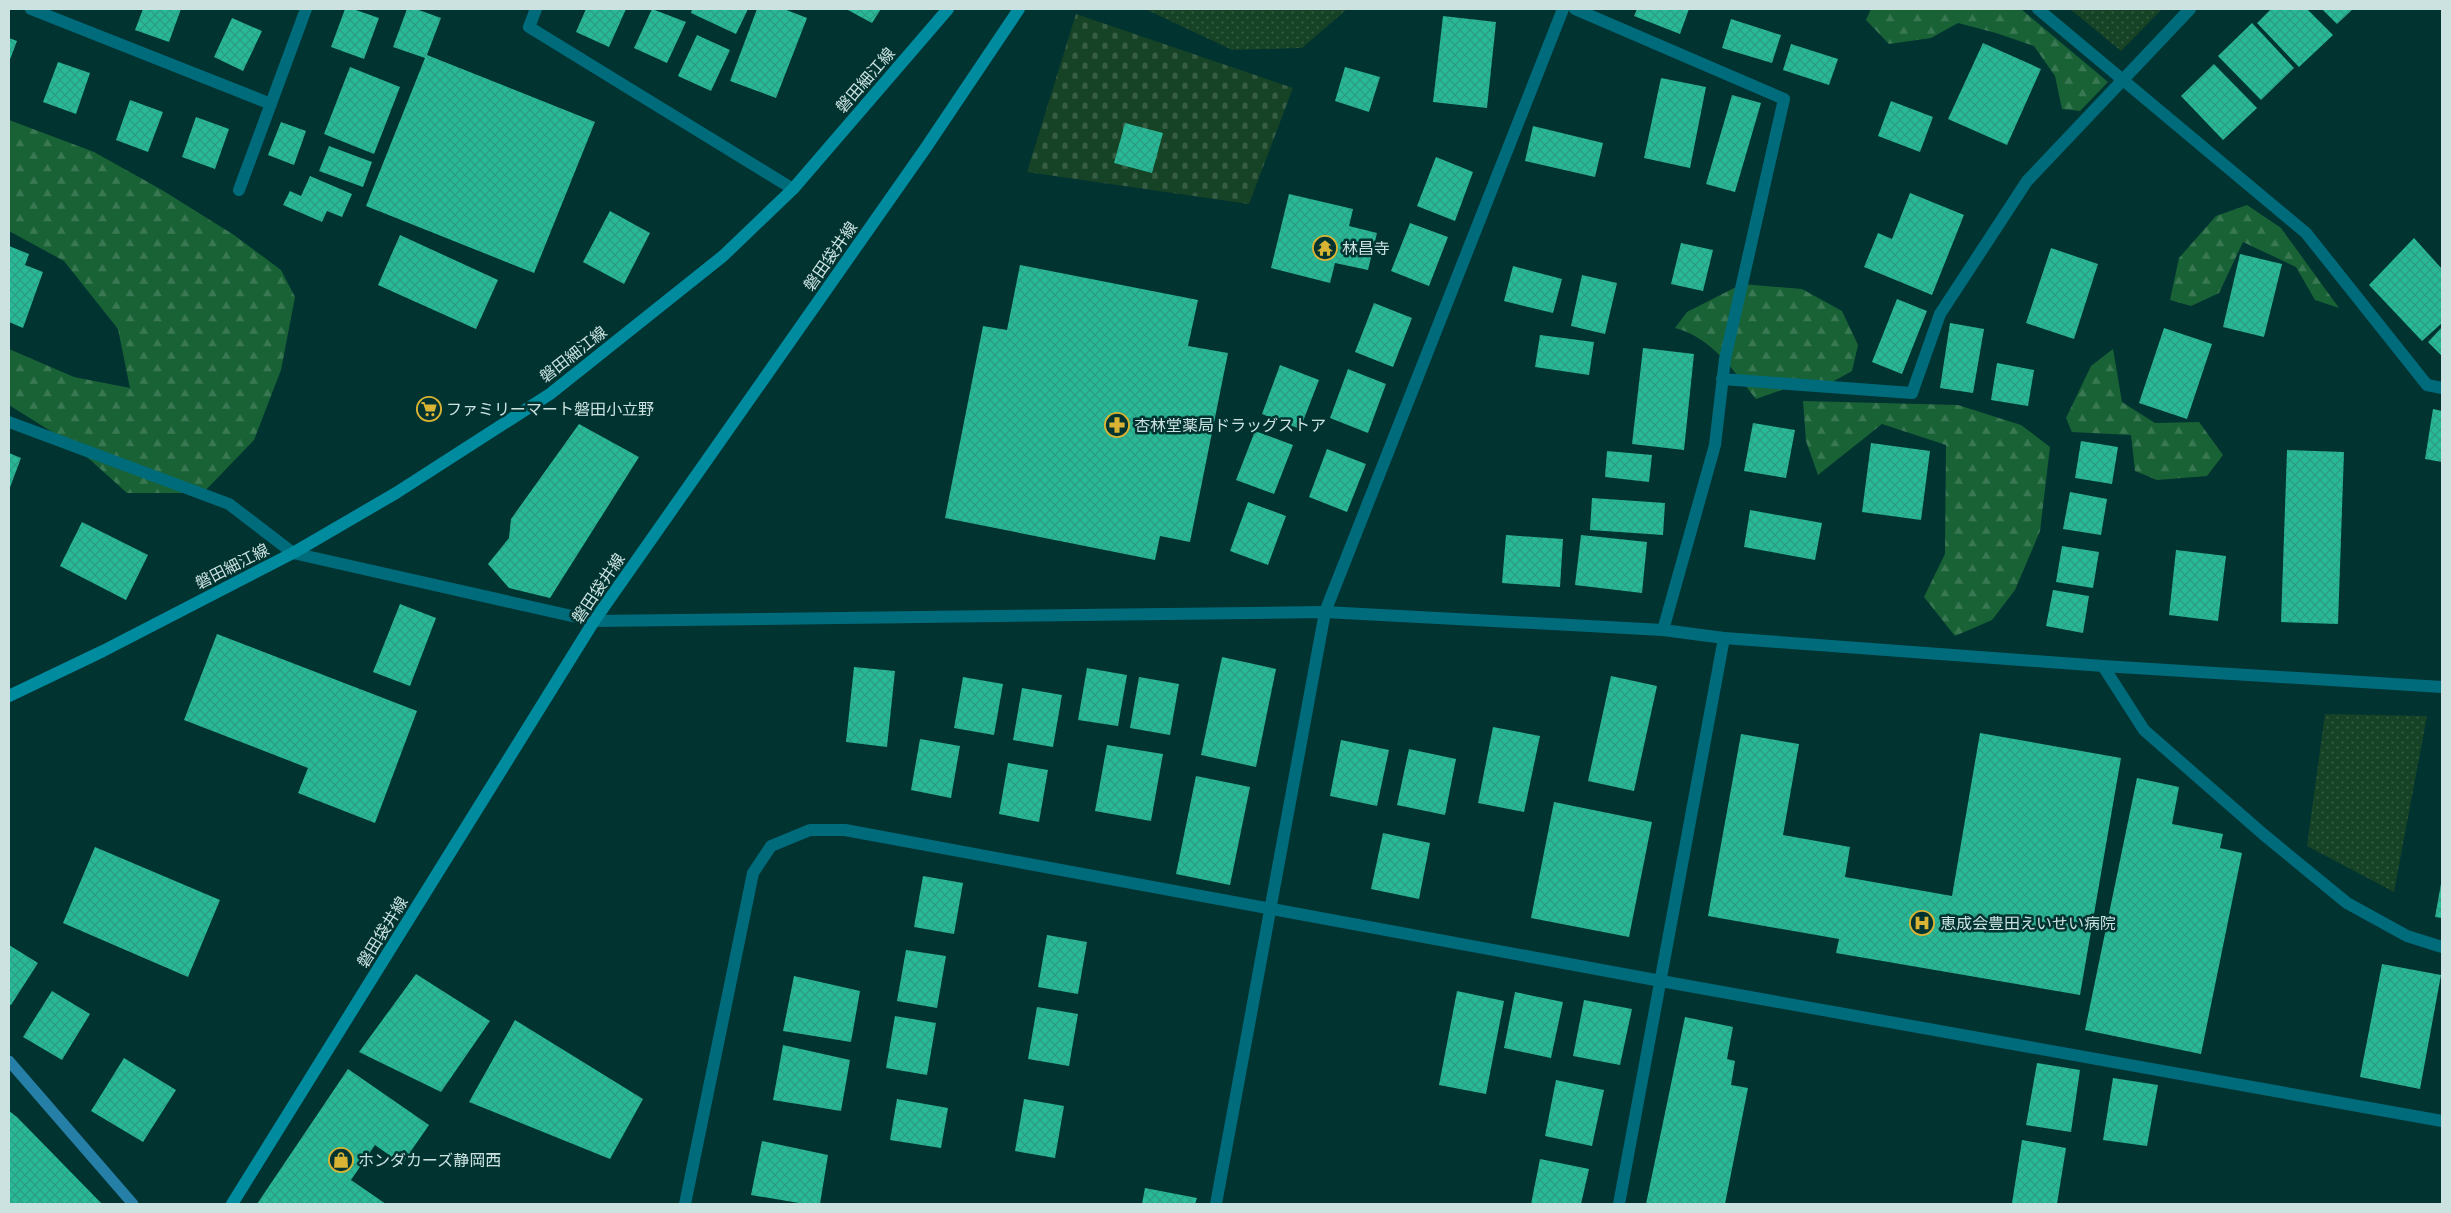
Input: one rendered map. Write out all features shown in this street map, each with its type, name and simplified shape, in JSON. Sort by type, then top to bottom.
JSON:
[{"type":"main road","name":"磐田細江線","points":[[9,696],[103,651],[293,553],[396,492],[550,394],[723,256],[793,189],[948,9]]},
{"type":"main road","name":"磐田袋井線","points":[[232,1204],[594,621],[925,149],[1018,9]]},
{"type":"street","points":[[31,9],[271,104]]},
{"type":"street","points":[[239,190],[306,9]]},
{"type":"street","points":[[536,9],[529,27],[793,189]]},
{"type":"street","points":[[1216,1204],[1325,612],[1563,9]]},
{"type":"street","points":[[1575,9],[1784,99],[1725,359],[1715,445],[1663,630]]},
{"type":"street","points":[[2038,9],[2306,234],[2427,385],[2442,388]]},
{"type":"street","points":[[1722,379],[1912,393],[1940,314],[2027,181],[2190,9]]},
{"type":"street","points":[[9,422],[229,504],[293,553],[594,621],[1325,612],[1663,630],[1724,638],[2103,666],[2442,688]]},
{"type":"street","points":[[1619,1204],[1724,638]]},
{"type":"street","points":[[2103,666],[2144,730],[2347,903],[2407,936],[2442,947]]},
{"type":"street","points":[[685,1204],[753,872],[771,846],[810,830],[845,830],[1661,981],[2442,1121]]},
{"type":"green space","points":[[1145,9],[1347,9],[1302,48],[1232,50]]},
{"type":"green space","points":[[1871,9],[2021,9],[2108,82],[2080,111],[2062,109],[2055,76],[2034,46],[1958,23],[1931,38],[1889,44],[1866,20]]},
{"type":"green space","points":[[2070,9],[2162,9],[2121,51]]},
{"type":"green space","points":[[1076,14],[1293,88],[1249,204],[1027,172]]},
{"type":"green space","points":[[9,120],[94,152],[162,190],[234,235],[281,270],[295,297],[281,370],[254,440],[203,493],[127,493],[76,447],[9,405],[9,349],[74,377],[130,388],[118,329],[64,261],[9,231]]},
{"type":"green space","points":[[2247,205],[2281,228],[2339,308],[2315,300],[2296,267],[2243,242],[2219,293],[2191,306],[2170,300],[2179,258],[2216,216]]},
{"type":"green space","points":[[1742,284],[1802,289],[1842,311],[1858,345],[1852,371],[1825,386],[1796,385],[1756,399],[1721,356],[1711,347],[1688,332],[1675,328],[1687,312]]},
{"type":"green space","points":[[2113,349],[2122,402],[2155,423],[2199,422],[2223,455],[2207,476],[2157,480],[2135,471],[2131,435],[2072,432],[2066,418],[2091,366]]},
{"type":"green space","points":[[1803,401],[1958,405],[2021,425],[2050,447],[2040,531],[2015,590],[1992,620],[1955,636],[1924,597],[1945,554],[1946,445],[1882,424],[1818,475],[1806,441]]},
{"type":"green space","points":[[2325,714],[2427,716],[2394,892],[2307,846]]},
{"type":"building","points":[[143,9],[181,9],[169,42],[135,30]]},
{"type":"building","points":[[345,9],[353,9],[379,18],[364,59],[331,47]]},
{"type":"building","points":[[407,9],[416,9],[441,18],[427,55],[595,122],[534,273],[366,206],[425,58],[393,47]]},
{"type":"building","points":[[586,9],[626,9],[609,47],[576,32]]},
{"type":"building","points":[[652,9],[686,22],[667,63],[634,48]]},
{"type":"building","points":[[692,9],[748,9],[736,34],[691,13]]},
{"type":"building","points":[[757,9],[784,9],[807,18],[776,98],[730,81]]},
{"type":"building","points":[[846,9],[881,9],[872,23]]},
{"type":"building","points":[[1637,9],[1689,9],[1680,34],[1634,16]]},
{"type":"building","points":[[2271,9],[2307,9],[2333,35],[2299,67],[2257,23]]},
{"type":"building","points":[[2322,9],[2353,9],[2337,24]]},
{"type":"building","points":[[1443,16],[1496,22],[1487,108],[1433,102]]},
{"type":"building","points":[[232,18],[262,31],[243,71],[214,57]]},
{"type":"building","points":[[1731,19],[1781,35],[1772,63],[1722,48]]},
{"type":"building","points":[[2252,23],[2294,68],[2261,100],[2218,56]]},
{"type":"building","points":[[697,35],[730,50],[711,91],[678,76]]},
{"type":"building","points":[[9,38],[17,41],[9,62]]},
{"type":"building","points":[[1983,43],[2041,69],[2007,145],[1948,119]]},
{"type":"building","points":[[1791,44],[1838,59],[1829,85],[1783,70]]},
{"type":"building","points":[[58,62],[90,73],[76,114],[43,102]]},
{"type":"building","points":[[2214,64],[2257,108],[2223,140],[2181,96]]},
{"type":"building","points":[[350,67],[400,87],[374,154],[324,134]]},
{"type":"building","points":[[1345,67],[1380,77],[1369,112],[1335,101]]},
{"type":"building","points":[[1661,78],[1706,87],[1690,168],[1644,158]]},
{"type":"building","points":[[1732,95],[1761,103],[1735,192],[1706,184]]},
{"type":"building","points":[[130,100],[163,112],[148,152],[116,140]]},
{"type":"building","points":[[1891,101],[1933,117],[1920,152],[1878,136]]},
{"type":"building","points":[[196,117],[229,129],[215,169],[182,157]]},
{"type":"building","points":[[281,122],[306,131],[294,165],[268,155]]},
{"type":"building","points":[[1125,123],[1163,133],[1152,173],[1114,163]]},
{"type":"building","points":[[1533,126],[1603,143],[1595,177],[1525,161]]},
{"type":"building","points":[[329,146],[372,162],[363,187],[319,171]]},
{"type":"building","points":[[1436,157],[1473,172],[1455,221],[1417,206]]},
{"type":"building","points":[[310,176],[352,194],[342,217],[327,211],[322,222],[283,205],[290,191],[301,196]]},
{"type":"building","points":[[1910,193],[1964,215],[1932,295],[1864,267],[1878,233],[1892,239]]},
{"type":"building","name":"林昌寺","points":[[1289,194],[1353,209],[1349,226],[1377,233],[1368,270],[1335,263],[1330,283],[1271,268]]},
{"type":"building","points":[[610,211],[650,233],[624,284],[583,262]]},
{"type":"building","points":[[1410,223],[1448,237],[1429,286],[1391,271]]},
{"type":"building","points":[[400,235],[498,280],[476,329],[378,285]]},
{"type":"building","points":[[2414,238],[2442,269],[2442,323],[2422,341],[2369,285]]},
{"type":"building","points":[[1681,243],[1713,250],[1703,291],[1671,284]]},
{"type":"building","points":[[9,246],[29,254],[25,265],[43,272],[23,328],[9,322]]},
{"type":"building","points":[[2051,248],[2098,264],[2074,339],[2026,323]]},
{"type":"building","points":[[2240,254],[2282,264],[2264,337],[2223,327]]},
{"type":"building","points":[[1020,265],[1198,300],[1188,346],[1228,353],[1190,542],[1160,536],[1155,560],[945,518],[983,326],[1007,330]]},
{"type":"building","points":[[1513,266],[1562,279],[1553,313],[1504,301]]},
{"type":"building","points":[[1582,275],[1617,283],[1605,334],[1571,326]]},
{"type":"building","points":[[1897,299],[1927,311],[1902,374],[1872,362]]},
{"type":"building","points":[[1374,303],[1412,318],[1393,367],[1355,352]]},
{"type":"building","points":[[1950,323],[1984,329],[1973,393],[1940,388]]},
{"type":"building","points":[[2442,327],[2442,356],[2428,342]]},
{"type":"building","points":[[2164,328],[2212,344],[2187,419],[2139,403]]},
{"type":"building","points":[[1540,335],[1594,342],[1589,375],[1535,367]]},
{"type":"building","points":[[1643,348],[1694,354],[1684,450],[1632,444]]},
{"type":"building","points":[[1997,363],[2034,370],[2028,406],[1991,400]]},
{"type":"building","points":[[1280,365],[1319,380],[1300,429],[1262,414]]},
{"type":"building","points":[[1348,369],[1386,384],[1368,433],[1330,418]]},
{"type":"building","points":[[2433,409],[2442,411],[2442,462],[2425,459]]},
{"type":"building","points":[[1753,423],[1795,430],[1786,478],[1744,471]]},
{"type":"building","points":[[579,424],[639,457],[550,598],[509,588],[488,564],[509,538],[511,519]]},
{"type":"building","points":[[1255,431],[1293,445],[1274,494],[1236,480]]},
{"type":"building","points":[[2081,441],[2118,447],[2112,484],[2075,478]]},
{"type":"building","points":[[1871,443],[1930,451],[1921,520],[1862,512]]},
{"type":"building","points":[[1327,449],[1366,464],[1347,512],[1309,497]]},
{"type":"building","points":[[2287,450],[2344,452],[2338,624],[2281,622]]},
{"type":"building","points":[[1607,451],[1652,455],[1649,482],[1605,477]]},
{"type":"building","points":[[9,453],[21,458],[9,490]]},
{"type":"building","points":[[2070,492],[2107,499],[2101,535],[2063,529]]},
{"type":"building","points":[[1592,498],[1665,503],[1663,535],[1590,530]]},
{"type":"building","points":[[1248,502],[1286,516],[1268,565],[1230,551]]},
{"type":"building","points":[[1750,510],[1822,523],[1815,560],[1744,547]]},
{"type":"building","points":[[82,522],[148,555],[126,600],[60,566]]},
{"type":"building","points":[[1506,535],[1563,539],[1560,587],[1502,583]]},
{"type":"building","points":[[1581,535],[1647,542],[1642,593],[1575,585]]},
{"type":"building","points":[[2062,546],[2099,552],[2093,588],[2056,582]]},
{"type":"building","points":[[2176,550],[2226,556],[2218,621],[2169,615]]},
{"type":"building","points":[[2053,590],[2089,596],[2083,633],[2046,626]]},
{"type":"building","points":[[400,604],[436,618],[410,686],[373,672]]},
{"type":"building","points":[[217,634],[417,711],[375,823],[298,793],[308,768],[184,720]]},
{"type":"building","points":[[1222,657],[1276,669],[1256,767],[1201,755]]},
{"type":"building","points":[[854,667],[895,671],[887,747],[846,742]]},
{"type":"building","points":[[1087,668],[1127,675],[1118,726],[1078,720]]},
{"type":"building","points":[[1611,676],[1657,686],[1634,791],[1588,781]]},
{"type":"building","points":[[963,677],[1003,684],[994,735],[954,728]]},
{"type":"building","points":[[1139,677],[1179,684],[1170,735],[1130,728]]},
{"type":"building","points":[[1022,688],[1062,695],[1053,747],[1013,740]]},
{"type":"building","points":[[1493,727],[1540,736],[1524,812],[1478,803]]},
{"type":"building","points":[[1980,733],[2121,758],[2080,995],[1836,953],[1839,939],[1708,916],[1741,734],[1799,744],[1783,835],[1850,847],[1845,877],[1952,896]]},
{"type":"building","points":[[920,739],[960,746],[951,798],[911,790]]},
{"type":"building","points":[[1341,740],[1389,750],[1377,806],[1330,796]]},
{"type":"building","points":[[1107,745],[1163,754],[1151,821],[1095,811]]},
{"type":"building","points":[[1409,749],[1456,759],[1445,815],[1397,805]]},
{"type":"building","points":[[1008,763],[1048,770],[1039,822],[999,814]]},
{"type":"building","points":[[1196,776],[1250,787],[1230,885],[1176,874]]},
{"type":"building","points":[[2137,778],[2179,787],[2172,824],[2223,834],[2220,848],[2242,853],[2201,1054],[2085,1030]]},
{"type":"building","points":[[1554,802],[1652,822],[1629,937],[1531,918]]},
{"type":"building","points":[[1383,833],[1430,843],[1419,899],[1371,889]]},
{"type":"building","points":[[95,847],[220,900],[188,977],[63,923]]},
{"type":"building","points":[[923,876],[963,883],[954,934],[914,927]]},
{"type":"building","points":[[2442,885],[2442,918],[2435,917]]},
{"type":"building","points":[[1047,935],[1087,942],[1078,994],[1038,987]]},
{"type":"building","points":[[9,945],[38,963],[11,1005],[9,1004]]},
{"type":"building","points":[[906,950],[946,956],[937,1008],[897,1001]]},
{"type":"building","points":[[2382,964],[2441,975],[2420,1089],[2360,1077]]},
{"type":"building","points":[[416,974],[490,1021],[441,1092],[359,1052]]},
{"type":"building","points":[[794,976],[860,991],[851,1042],[783,1031]]},
{"type":"building","points":[[52,991],[90,1014],[62,1060],[23,1037]]},
{"type":"building","points":[[1457,991],[1504,1001],[1486,1094],[1439,1085]]},
{"type":"building","points":[[1515,992],[1563,1002],[1551,1058],[1504,1048]]},
{"type":"building","points":[[1584,1000],[1632,1009],[1620,1065],[1573,1056]]},
{"type":"building","points":[[1037,1007],[1078,1014],[1069,1066],[1028,1059]]},
{"type":"building","points":[[895,1016],[936,1023],[927,1075],[886,1068]]},
{"type":"building","points":[[1685,1017],[1733,1027],[1727,1059],[1735,1061],[1731,1085],[1748,1088],[1725,1204],[1646,1204]]},
{"type":"building","points":[[515,1020],[643,1099],[610,1159],[469,1102]]},
{"type":"building","points":[[783,1045],[850,1060],[841,1111],[773,1100]]},
{"type":"building","points":[[124,1058],[176,1090],[143,1142],[91,1111]]},
{"type":"building","points":[[2037,1063],[2080,1070],[2071,1132],[2026,1125]]},
{"type":"building","points":[[348,1069],[429,1125],[402,1164],[375,1145],[351,1180],[386,1204],[257,1204]]},
{"type":"building","points":[[2113,1078],[2158,1085],[2147,1146],[2103,1140]]},
{"type":"building","points":[[1556,1080],[1604,1090],[1592,1146],[1545,1136]]},
{"type":"building","points":[[897,1099],[948,1108],[941,1148],[890,1140]]},
{"type":"building","points":[[1024,1099],[1064,1106],[1055,1158],[1015,1151]]},
{"type":"building","points":[[9,1111],[17,1117],[102,1204],[9,1204]]},
{"type":"building","points":[[2022,1140],[2066,1148],[2057,1204],[2012,1203]]},
{"type":"building","points":[[762,1141],[828,1155],[820,1204],[805,1204],[751,1195]]},
{"type":"building","points":[[1540,1159],[1589,1169],[1581,1204],[1531,1204]]},
{"type":"building","points":[[1145,1188],[1197,1198],[1195,1204],[1142,1204]]},
{"type":"waterway","points":[[9,1061],[133,1204]]},
{"type":"place","name":"林昌寺","points":[[1325,248]]},
{"type":"place","name":"ファミリーマート磐田小立野","points":[[429,409]]},
{"type":"place","name":"杏林堂薬局ドラッグストア","points":[[1117,425]]},
{"type":"place","name":"恵成会豊田えいせい病院","points":[[1922,923]]},
{"type":"place","name":"ホンダカーズ静岡西","points":[[341,1160]]}]
